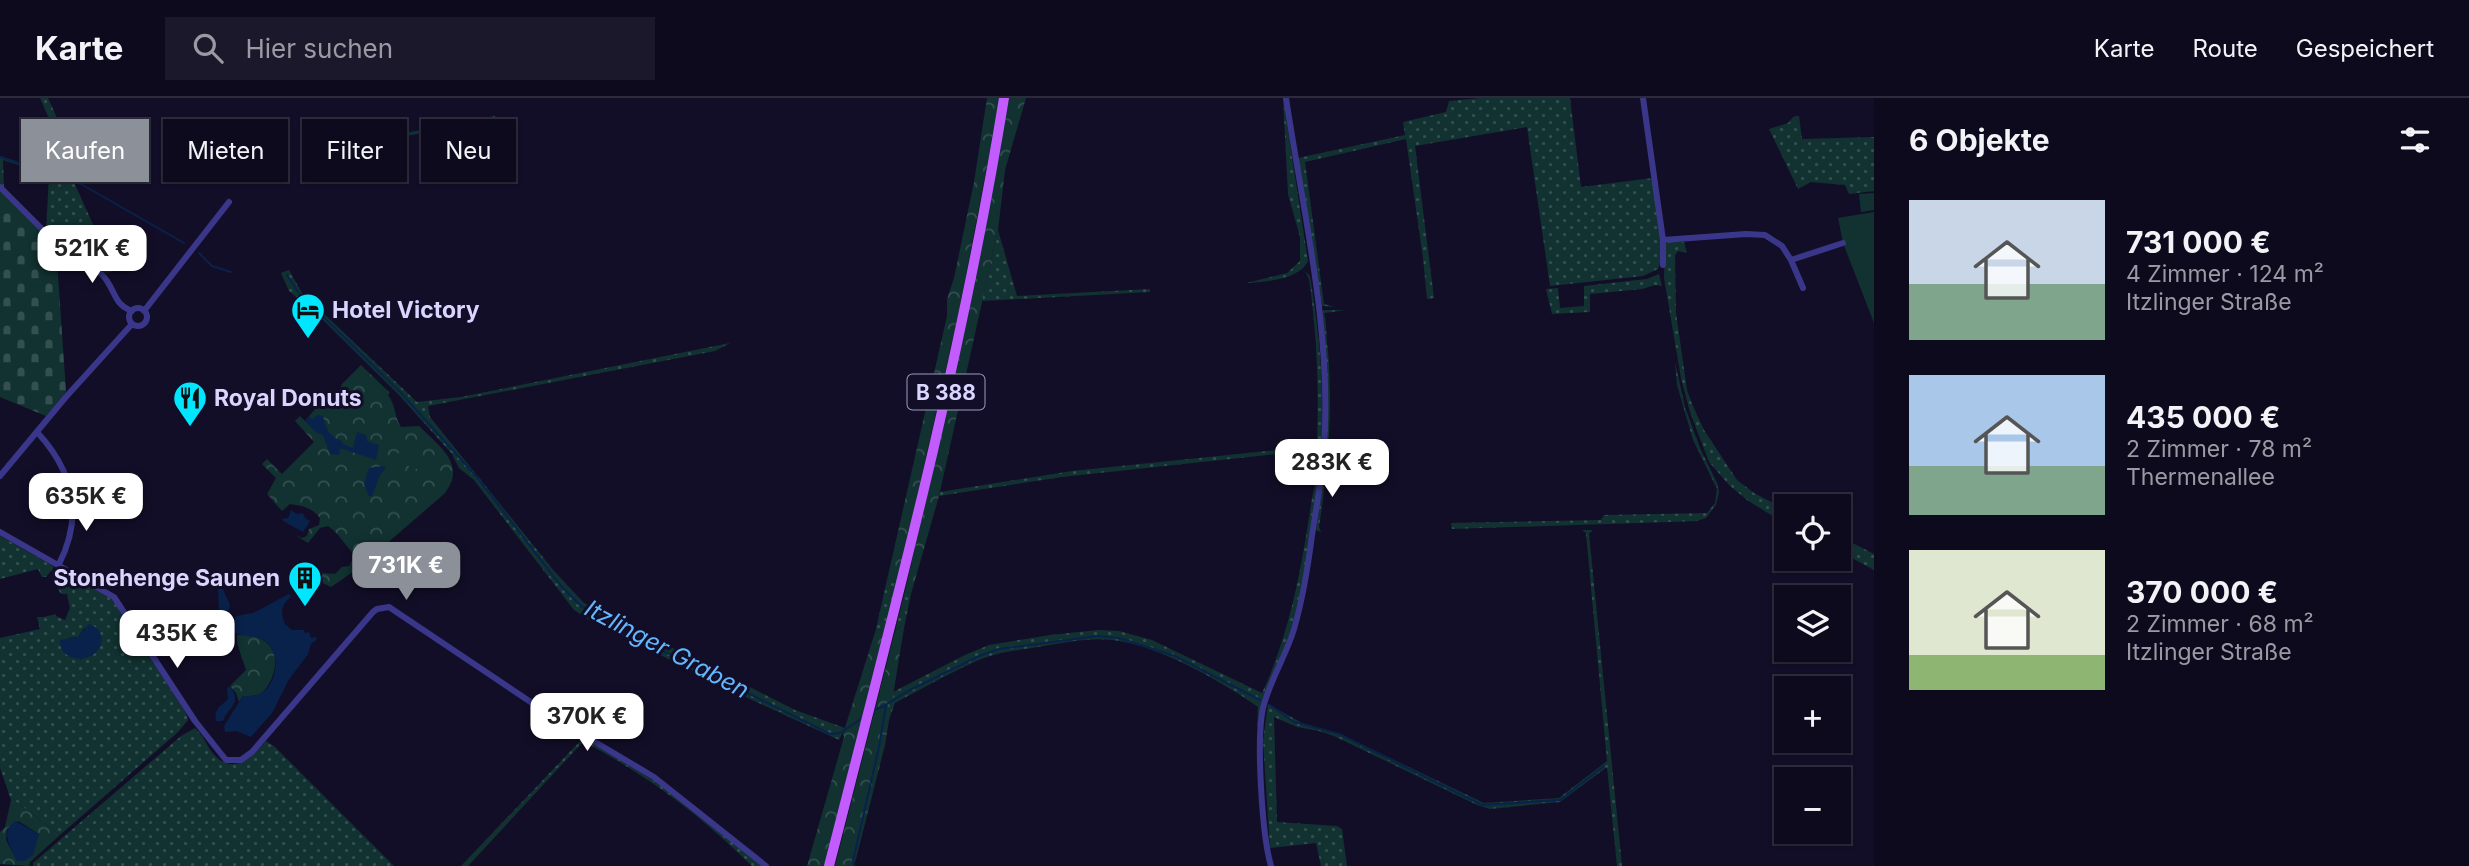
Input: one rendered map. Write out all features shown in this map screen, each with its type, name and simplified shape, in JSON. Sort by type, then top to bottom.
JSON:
[{"type":"main road","name":"B 388","points":[[829,866],[876,684],[944,397],[1004,98]]},
{"type":"street","points":[[1271,866],[1265,836],[1260,752],[1262,716],[1265,702],[1294,631],[1303,594],[1318,499],[1325,431],[1325,381],[1319,309],[1286,98]]},
{"type":"street","points":[[1643,98],[1663,240],[1663,265]]},
{"type":"street","points":[[0,187],[65,252],[73,253],[107,279],[122,308],[144,311],[147,317],[145,323],[141,326],[132,324],[129,319],[132,311]]},
{"type":"street","points":[[144,311],[229,202]]},
{"type":"street","points":[[1663,240],[1760,234],[1772,238],[1782,246],[1791,260],[1803,288]]},
{"type":"street","points":[[1791,260],[1843,243]]},
{"type":"street","points":[[0,476],[132,324]]},
{"type":"street","points":[[37,432],[63,467],[71,494],[72,531],[59,564]]},
{"type":"street","points":[[0,532],[114,597],[222,758],[230,761],[241,760],[252,752],[373,612],[384,607],[394,610],[553,717],[654,777],[766,866]]},
{"type":"green space","points":[[40,98],[48,98],[57,119],[49,119]]},
{"type":"green space","points":[[987,98],[1000,98],[960,306],[900,572],[892,573],[889,571],[947,316],[947,299],[974,182]]},
{"type":"green space","points":[[1009,98],[1026,98],[1005,170],[998,230],[939,496],[911,594],[905,591],[955,373]]},
{"type":"green space","points":[[1283,98],[1308,261],[1289,276],[1246,283],[1287,273],[1300,261],[1300,237],[1288,194]]},
{"type":"green space","points":[[1481,98],[1570,98],[1581,187],[1653,178],[1662,237],[1658,269],[1643,276],[1550,286],[1527,127],[1415,146],[1434,298],[1427,299],[1406,139],[1305,162],[1324,304],[1334,307],[1322,306],[1298,158],[1405,135],[1403,122],[1446,112],[1449,101]]},
{"type":"green space","points":[[1799,116],[1802,139],[1874,137],[1874,191],[1849,194],[1845,185],[1811,182],[1798,189],[1769,129]]},
{"type":"green space","points":[[421,130],[421,133],[407,136],[407,133]]},
{"type":"green space","points":[[0,156],[21,163],[21,166],[3,160],[4,188],[0,183]]},
{"type":"green space","points":[[49,182],[74,182],[114,271],[106,273],[75,251],[67,250],[46,231]]},
{"type":"green space","points":[[0,190],[56,246],[66,392],[46,416],[0,397]]},
{"type":"green space","points":[[1874,193],[1874,210],[1861,212],[1859,194]]},
{"type":"green space","points":[[1874,212],[1874,323],[1843,243],[1838,218]]},
{"type":"green space","points":[[998,230],[1017,296],[1150,289],[1150,292],[982,301]]},
{"type":"green space","points":[[1670,241],[1684,242],[1687,253],[1678,251],[1675,255],[1676,313],[1687,390],[1692,404],[1704,430],[1737,480],[1774,503],[1774,517],[1729,485],[1709,462],[1690,412],[1681,378],[1664,278],[1665,244]]},
{"type":"green space","points":[[289,270],[302,293],[417,402],[461,397],[730,343],[715,351],[428,406],[430,417],[554,571],[584,603],[795,710],[845,728],[839,740],[750,699],[589,620],[574,610],[474,480],[459,468],[452,454],[399,395],[324,321],[289,291],[281,273]]},
{"type":"green space","points":[[1305,271],[1310,276],[1320,360],[1321,445],[1316,449],[1321,452],[1309,546],[1298,603],[1289,635],[1263,700],[1257,728],[1258,707],[1226,686],[1150,649],[1104,639],[1066,642],[981,659],[895,703],[887,725],[891,693],[965,655],[989,645],[1098,630],[1119,631],[1152,640],[1262,693],[1280,647],[1293,601],[1316,478],[1316,452],[1062,477],[939,496],[940,492],[1072,471],[1315,446],[1318,422],[1317,361],[1312,300]]},
{"type":"green space","points":[[1659,274],[1662,286],[1590,294],[1590,312],[1552,314],[1546,289],[1558,288],[1560,308],[1584,306],[1584,286],[1647,279]]},
{"type":"green space","points":[[1346,310],[1324,313],[1330,417],[1319,527],[1321,532],[1316,530],[1326,421],[1322,311]]},
{"type":"green space","points":[[1675,362],[1685,407],[1719,492],[1716,505],[1706,518],[1696,521],[1452,529],[1451,523],[1601,520],[1604,515],[1707,513],[1715,503],[1717,489],[1693,440],[1677,385]]},
{"type":"green space","points":[[361,365],[390,393],[388,395],[401,427],[419,426],[448,457],[453,474],[451,484],[444,494],[363,564],[358,554],[357,569],[331,587],[323,583],[321,573],[335,574],[342,567],[349,566],[355,555],[328,526],[320,528],[308,543],[295,535],[302,538],[307,536],[309,529],[319,525],[320,518],[310,509],[299,505],[290,504],[282,511],[267,494],[276,478],[262,464],[267,459],[282,474],[314,442],[295,421],[300,416],[305,421],[316,408],[332,400],[342,384]]},
{"type":"green space","points":[[405,446],[423,462],[414,471],[397,455]]},
{"type":"green space","points":[[1582,530],[1593,530],[1589,534],[1622,866],[1617,866],[1607,767],[1560,802],[1490,809],[1334,736],[1297,727],[1274,717],[1277,822],[1337,826],[1342,829],[1347,866],[1321,866],[1316,843],[1270,848],[1263,741],[1268,704],[1302,723],[1340,734],[1484,803],[1559,798],[1607,761],[1586,533]]},
{"type":"green space","points":[[0,536],[54,567],[46,577],[42,577],[38,569],[0,579]]},
{"type":"green space","points":[[1851,542],[1874,554],[1874,570],[1851,558]]},
{"type":"green space","points":[[62,571],[112,599],[188,720],[178,732],[60,835],[11,800],[0,768],[0,638],[40,629],[37,617],[56,614],[65,620],[70,608],[67,594],[61,594],[55,584]],"holes":[[[85,627],[81,660],[68,638],[78,637]]]},
{"type":"green space","points":[[889,571],[900,572],[885,632],[876,629]]},
{"type":"green space","points":[[905,591],[911,594],[904,628],[899,627],[895,631]]},
{"type":"green space","points":[[901,626],[904,628],[885,745],[856,859],[853,866],[835,866],[895,631]]},
{"type":"green space","points":[[876,629],[885,632],[824,866],[807,866],[843,734]]},
{"type":"green space","points":[[246,634],[268,644],[275,656],[275,663],[271,680],[263,691],[256,695],[243,696],[239,702],[230,686],[246,670],[237,635]]},
{"type":"green space","points":[[195,728],[218,759],[226,763],[233,764],[247,759],[266,741],[275,747],[394,866],[33,866],[33,863],[181,736]]},
{"type":"green space","points":[[583,738],[658,783],[762,866],[752,866],[674,798],[632,769],[586,743],[581,744],[468,866],[461,866]]},
{"type":"green space","points":[[11,800],[60,835],[30,862],[29,866],[0,864],[0,832],[5,827]],"holes":[[[18,821],[39,834],[17,861],[6,840],[7,829]]]},
{"type":"water","points":[[317,415],[323,416],[331,434],[343,444],[353,448],[357,432],[366,435],[367,441],[379,445],[376,460],[340,448],[339,455],[330,454],[323,435],[317,433],[305,421]]},
{"type":"water","points":[[369,468],[386,468],[380,475],[372,496],[369,496],[364,484]]},
{"type":"water","points":[[291,510],[297,514],[303,513],[310,521],[303,532],[283,521],[282,519],[288,518]]},
{"type":"water","points":[[221,585],[230,605],[225,625],[215,619],[219,610],[218,587]]},
{"type":"water","points":[[289,594],[291,597],[282,609],[285,624],[292,630],[309,632],[311,638],[317,639],[288,681],[272,713],[251,737],[237,731],[225,732],[224,726],[243,696],[258,695],[265,691],[272,680],[275,667],[274,654],[268,643],[232,631],[236,616],[253,613]]},
{"type":"water","points":[[89,624],[101,634],[102,640],[96,653],[81,658],[66,654],[61,648],[60,640],[78,637]]},
{"type":"water","points":[[230,686],[235,701],[223,721],[216,721],[217,710],[228,699],[227,688]]},
{"type":"water","points":[[15,821],[39,834],[33,855],[25,861],[17,861],[9,845],[8,830]]},
{"type":"waterway","name":"Itzlinger Graben","points":[[0,157],[81,184],[184,243]]},
{"type":"waterway","name":"Itzlinger Graben","points":[[199,253],[212,266],[231,272]]},
{"type":"waterway","name":"Itzlinger Graben","points":[[287,275],[298,292],[402,394],[476,476],[561,586],[581,606],[665,652],[830,734],[840,733],[864,717]]},
{"type":"waterway","points":[[887,704],[979,656],[999,649],[1098,636],[1119,638],[1175,656],[1260,700]]},
{"type":"waterway","name":"Itzlinger Graben","points":[[854,866],[886,705],[874,710]]},
{"type":"waterway","points":[[1270,705],[1294,722],[1339,734],[1482,805],[1560,800],[1604,766]]},
{"type":"place","name":"Hotel Victory","points":[[308,340]]},
{"type":"place","name":"Royal Donuts","points":[[190,428]]},
{"type":"place","name":"Stonehenge Saunen","points":[[305,608]]}]
